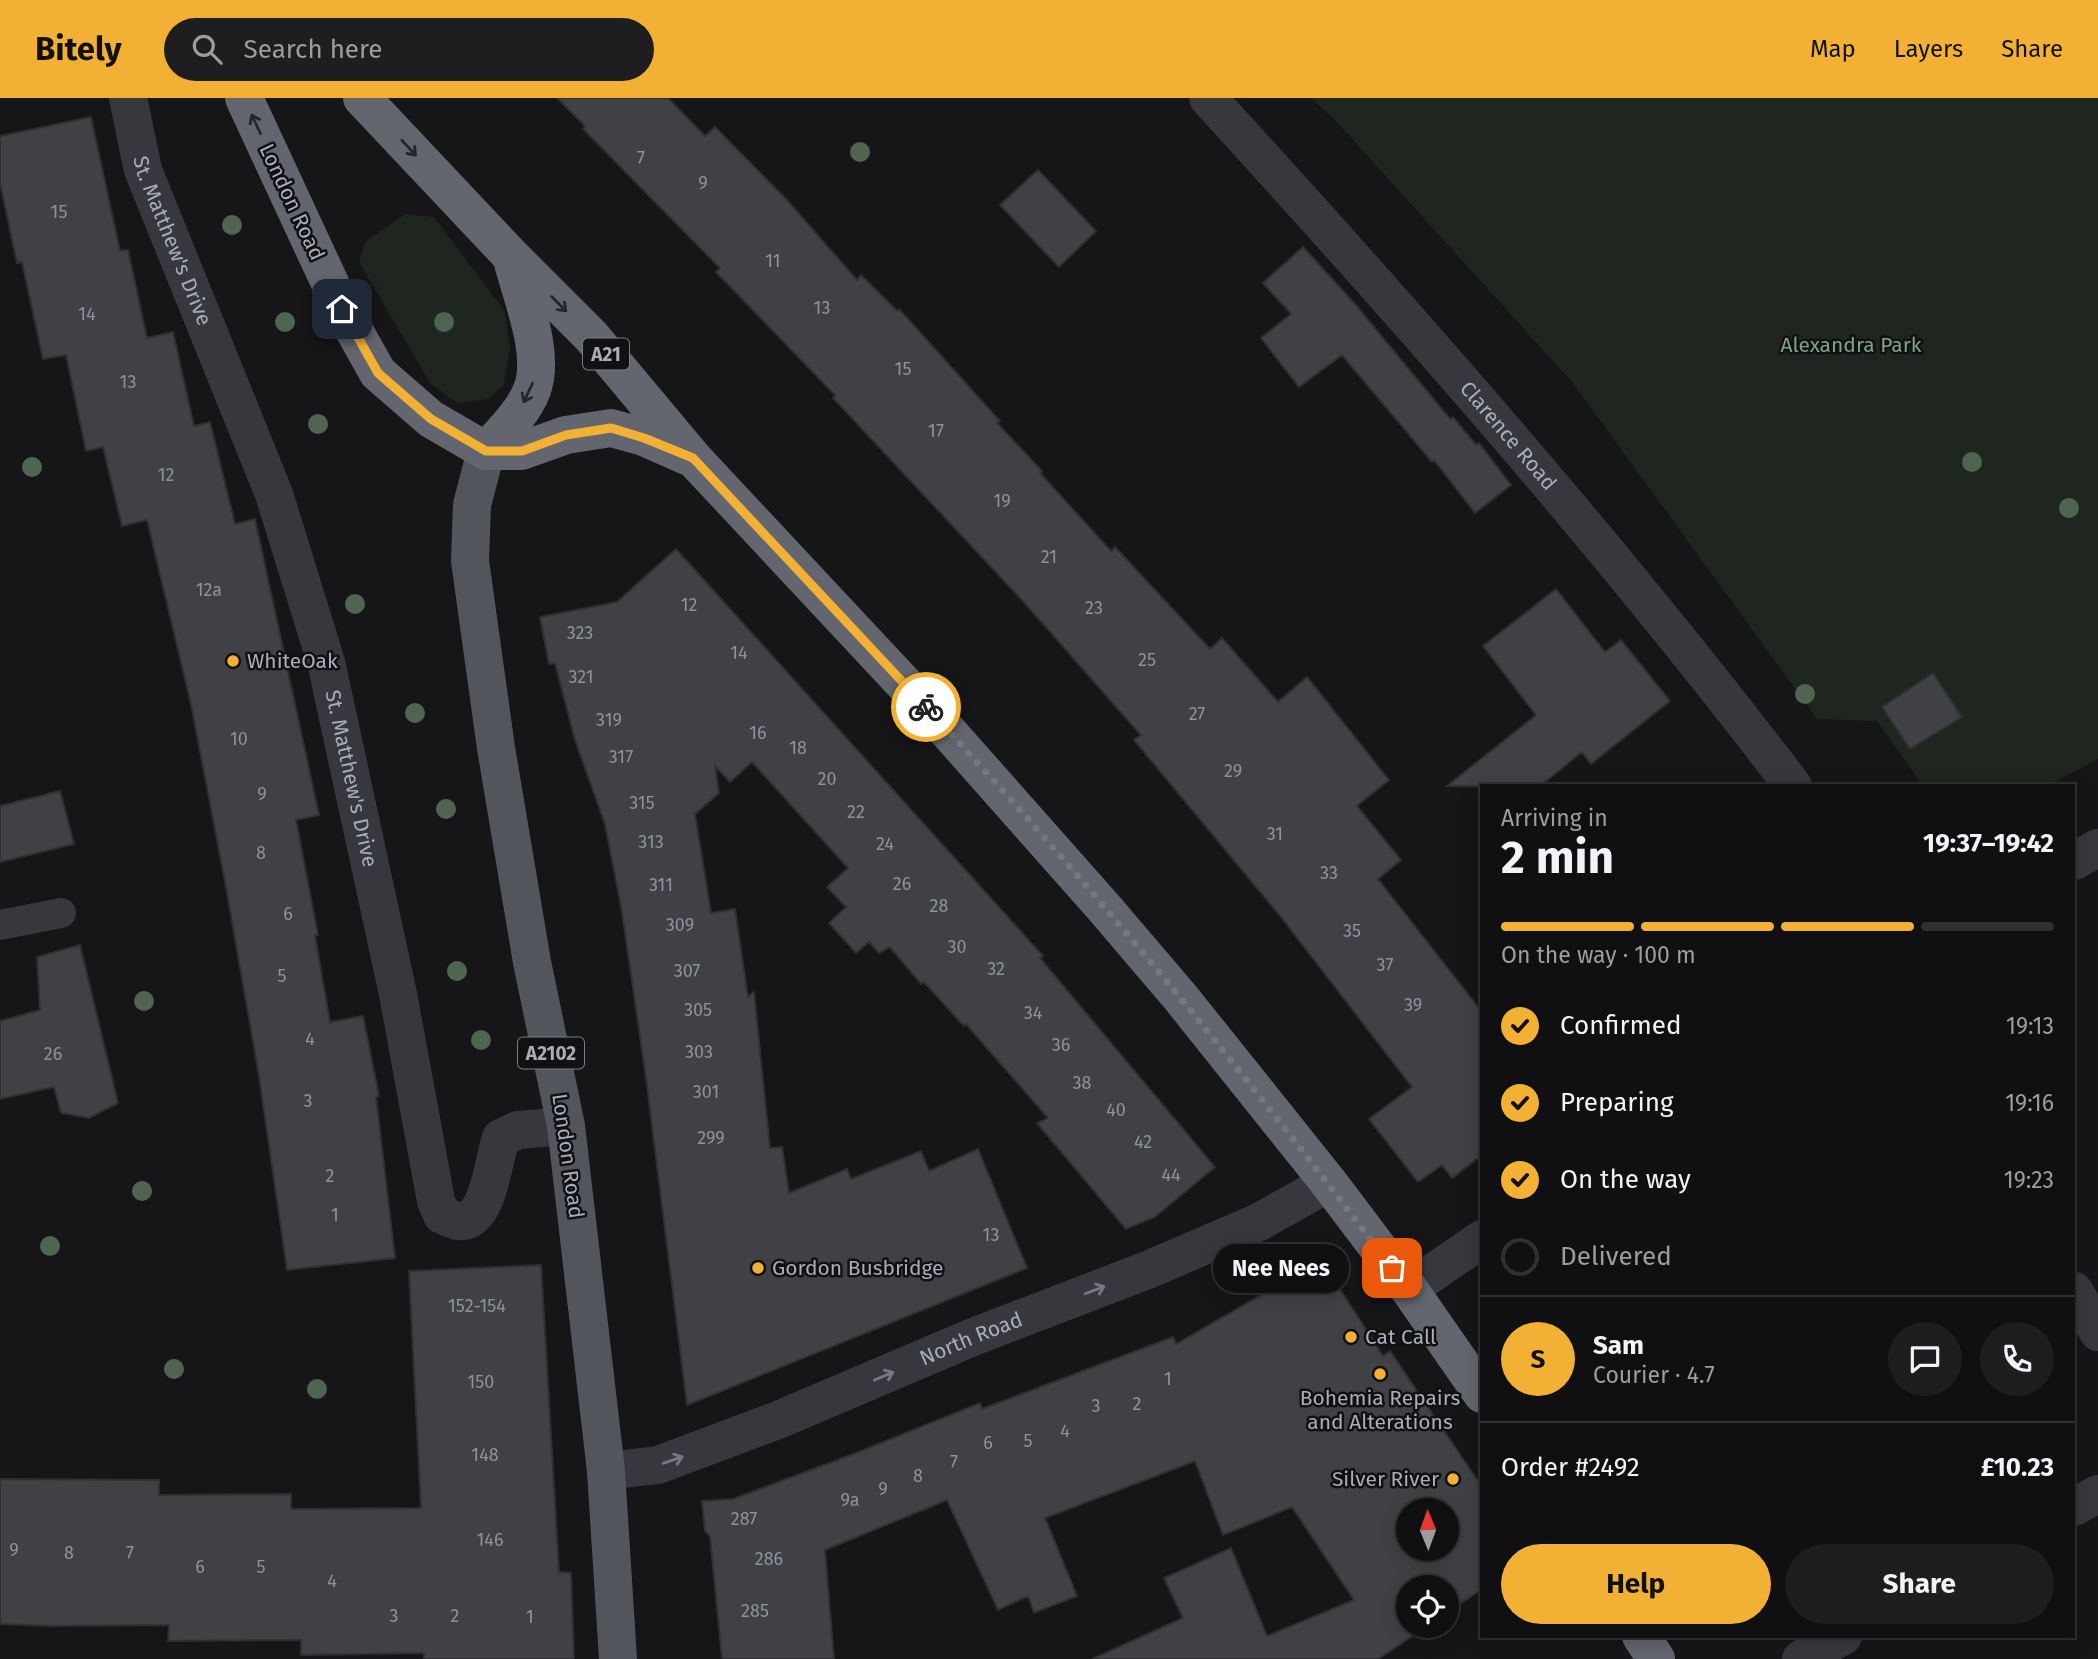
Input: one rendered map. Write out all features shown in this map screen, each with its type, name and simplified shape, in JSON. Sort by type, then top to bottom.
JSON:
[{"type":"highway","name":"London Road","points":[[244,98],[342,309],[378,373],[431,419],[486,451],[513,420],[532,390],[537,355],[511,256],[362,98]]},
{"type":"highway","name":"A21","points":[[511,256],[591,336],[693,458],[936,718],[1106,909],[1329,1183],[1409,1289],[1480,1391]]},
{"type":"highway","name":"A21","points":[[486,451],[522,451],[566,435],[611,428],[693,458]]},
{"type":"highway","points":[[1643,1638],[1656,1659]]},
{"type":"main road","name":"London Road","points":[[486,451],[472,505],[470,561],[496,748],[532,962],[566,1126],[606,1471],[618,1659]]},
{"type":"street","name":"St. Matthew's Drive","points":[[128,98],[143,170],[274,494],[326,662],[398,994],[436,1201],[442,1215],[460,1222],[474,1217],[487,1198],[495,1154],[501,1138],[518,1130],[566,1126]]},
{"type":"street","name":"Clarence Road","points":[[1208,98],[1334,236],[1535,468],[1718,688],[1791,784]]},
{"type":"street","points":[[2075,860],[2098,848]]},
{"type":"street","name":"North Road","points":[[606,1471],[657,1465],[778,1420],[973,1337],[1150,1269],[1256,1223],[1329,1183]]},
{"type":"street","points":[[1409,1289],[1480,1240]]},
{"type":"street","points":[[2075,1293],[2098,1332]]},
{"type":"street","points":[[2075,1506],[2098,1494]]},
{"type":"street","points":[[1801,1659],[1839,1638]]},
{"type":"lane","points":[[0,925],[61,913]]},
{"type":"green space","name":"Alexandra Park","points":[[1311,98],[2098,98],[2098,759],[2051,784],[1922,784],[1877,721],[1817,719],[1572,382],[1335,120]]},
{"type":"green space","points":[[405,214],[434,217],[504,310],[510,347],[504,385],[488,399],[457,403],[430,383],[359,262],[365,242]]},
{"type":"building","points":[[557,98],[668,98],[705,136],[715,127],[786,199],[857,280],[861,275],[897,311],[899,309],[1000,421],[997,423],[1111,551],[1115,547],[1210,649],[1222,638],[1278,702],[1307,677],[1389,780],[1357,806],[1401,860],[1378,879],[1480,1009],[1480,1157],[1452,1178],[1442,1165],[1418,1182],[1369,1119],[1412,1087],[1281,917],[1134,740],[1141,735],[1022,600],[833,398],[835,395],[716,272],[720,268],[583,129],[585,126]]},
{"type":"building","points":[[91,117],[120,251],[128,250],[147,338],[173,332],[194,426],[210,422],[235,524],[255,519],[319,815],[296,820],[318,935],[315,936],[330,1022],[363,1016],[379,1096],[376,1097],[395,1258],[287,1270],[259,1076],[226,887],[191,704],[147,520],[122,526],[103,447],[86,451],[66,355],[43,359],[22,262],[17,263],[0,183],[0,136]]},
{"type":"building","points":[[1038,170],[1096,231],[1059,267],[1000,205]]},
{"type":"building","points":[[1303,247],[1355,304],[1450,419],[1453,417],[1476,445],[1479,443],[1511,485],[1475,513],[1434,460],[1432,462],[1342,355],[1299,387],[1261,338],[1291,314],[1263,283]]},
{"type":"building","points":[[676,549],[1043,956],[1040,958],[1215,1167],[1155,1217],[1126,1229],[1037,1123],[1048,1118],[966,1024],[964,1026],[924,982],[921,984],[890,947],[879,953],[869,942],[856,953],[829,923],[846,907],[827,887],[848,868],[752,762],[730,782],[715,766],[719,793],[695,814],[711,913],[735,909],[748,997],[754,992],[770,1148],[782,1147],[789,1193],[847,1169],[851,1179],[921,1151],[929,1171],[978,1149],[1027,1268],[687,1405],[622,912],[605,824],[575,740],[555,663],[549,664],[540,617],[617,602]]},
{"type":"building","points":[[1556,589],[1605,652],[1621,640],[1670,701],[1591,764],[1582,752],[1542,784],[1447,786],[1536,715],[1483,646]]},
{"type":"building","points":[[1933,673],[1962,717],[1910,749],[1882,707]]},
{"type":"building","points":[[60,791],[74,844],[0,862],[0,806]]},
{"type":"building","points":[[80,945],[118,1103],[89,1118],[61,1113],[54,1087],[0,1099],[0,1021],[40,1010],[37,957]]},
{"type":"building","points":[[1314,1249],[1383,1356],[1390,1351],[1480,1484],[1480,1590],[1459,1605],[1459,1575],[1396,1575],[1396,1638],[1410,1638],[1378,1659],[1092,1659],[1183,1618],[1164,1578],[1231,1548],[1267,1636],[1354,1600],[1292,1507],[1223,1535],[1195,1461],[1045,1518],[1077,1596],[1034,1613],[1028,1596],[998,1610],[947,1500],[825,1550],[834,1659],[722,1659],[710,1536],[705,1531],[702,1501],[733,1499],[980,1403],[982,1409],[1173,1337],[1176,1344],[1282,1283],[1274,1270]]},
{"type":"building","points":[[541,1265],[559,1572],[571,1573],[574,1659],[424,1659],[424,1653],[301,1655],[301,1640],[168,1641],[169,1625],[0,1624],[0,1479],[159,1480],[159,1495],[291,1494],[291,1509],[421,1508],[409,1271]]},
{"type":"way so far","points":[[926,707],[1106,909],[1181,998],[1329,1183],[1392,1268]]},
{"type":"place","name":"WhiteOak","points":[[233,661]]},
{"type":"place","name":"Gordon Busbridge","points":[[758,1268]]},
{"type":"place","name":"Nee Nees","points":[[1392,1268]]},
{"type":"place","name":"Cat Call","points":[[1351,1337]]},
{"type":"place","name":"Bohemia Repairs and Alterations","points":[[1380,1374]]},
{"type":"place","name":"Silver River","points":[[1453,1479]]},
{"type":"route","points":[[342,309],[378,373],[431,419],[486,451],[522,451],[566,435],[611,428],[693,458],[926,707]]}]
